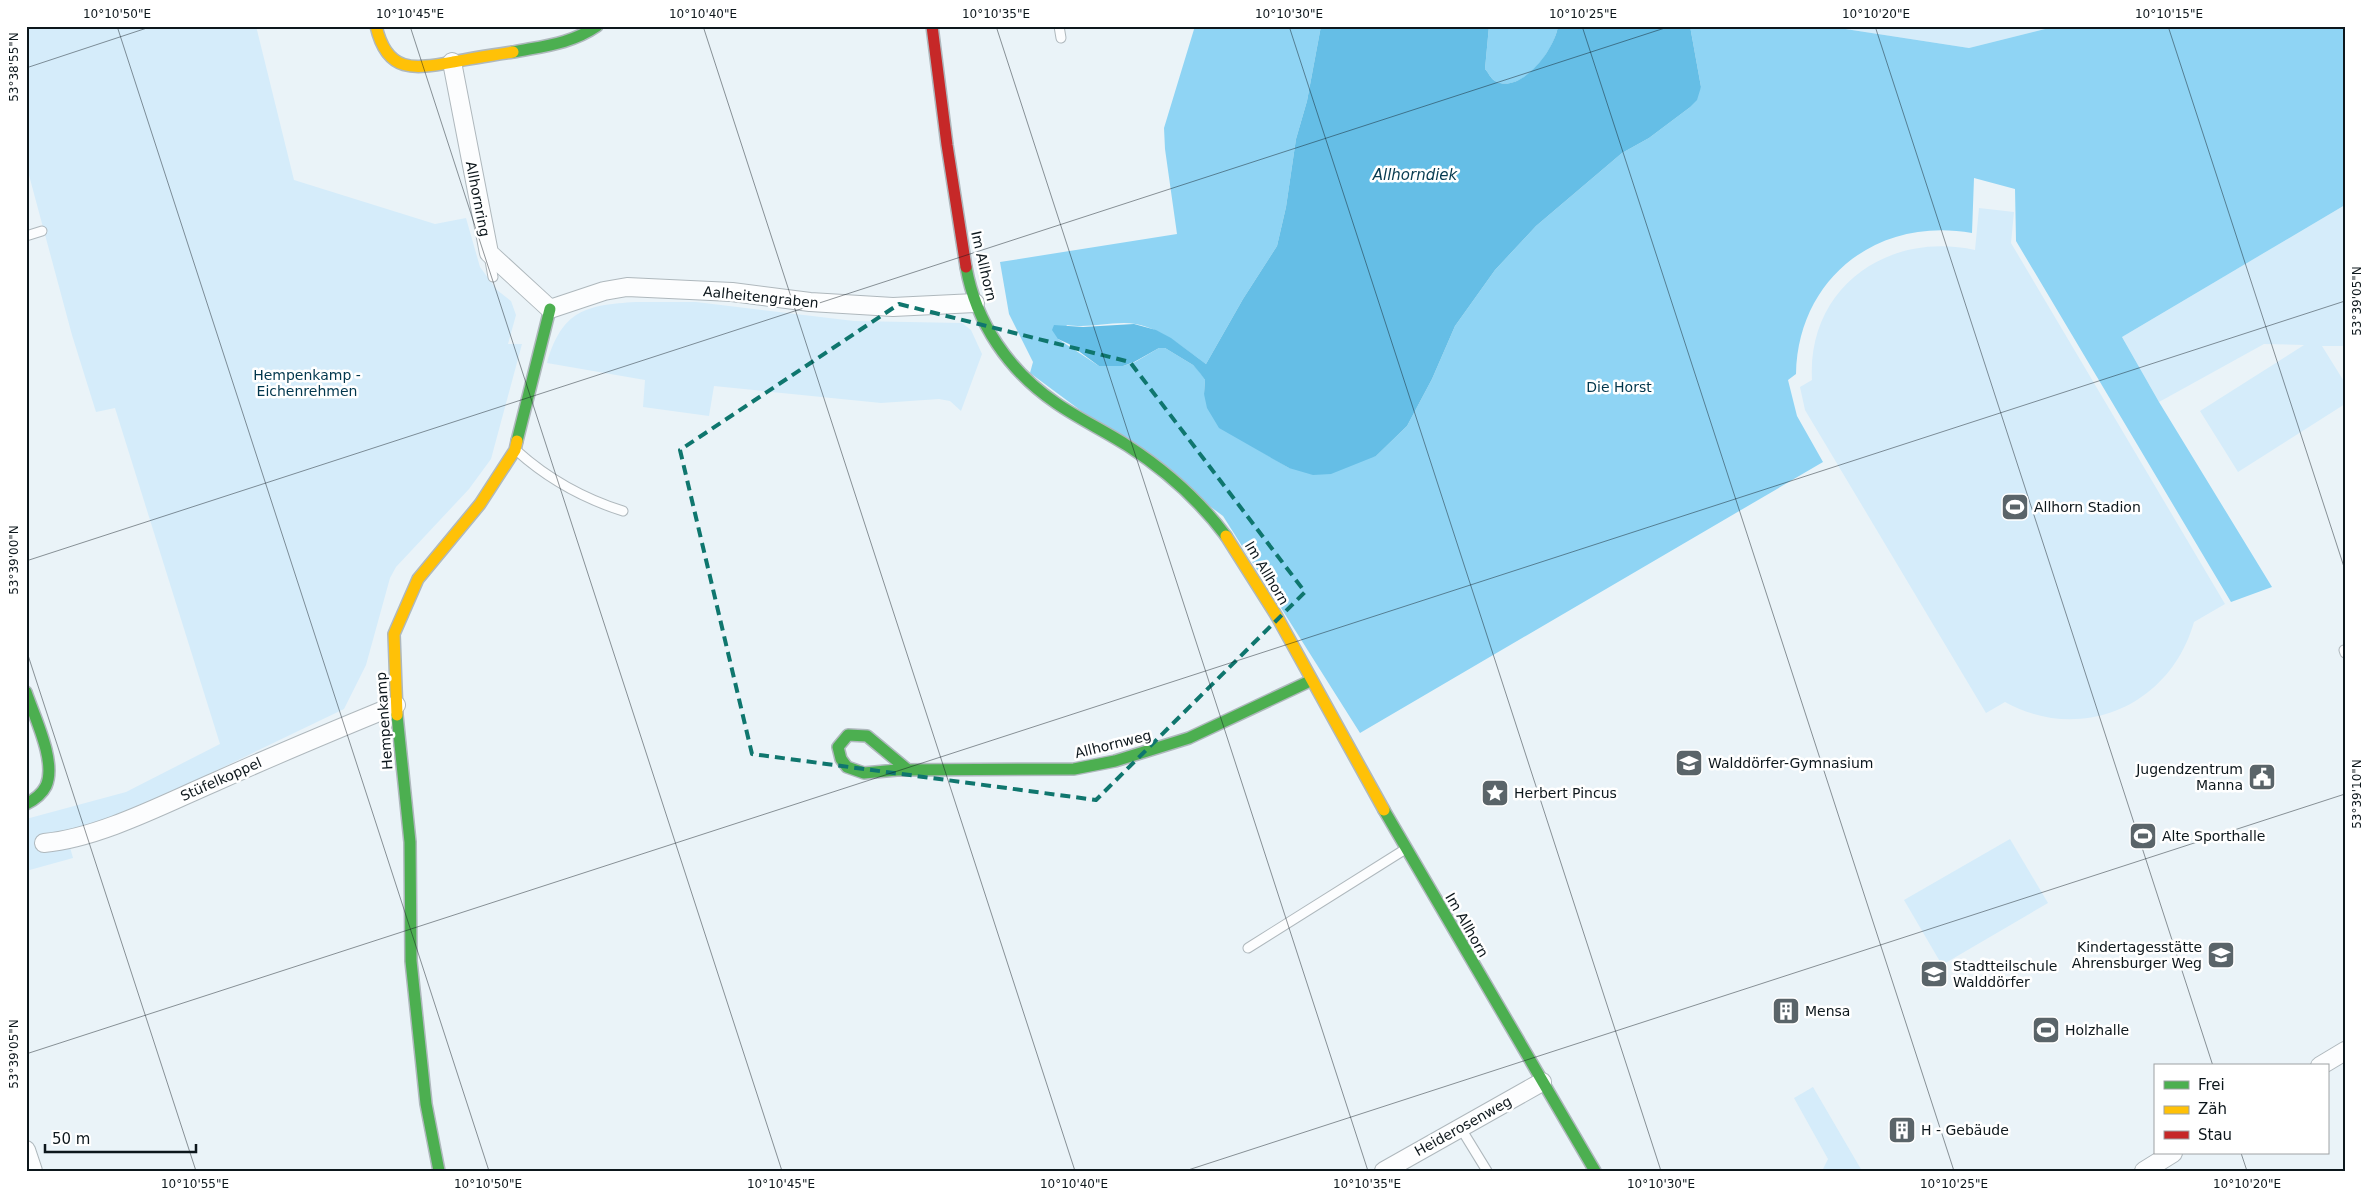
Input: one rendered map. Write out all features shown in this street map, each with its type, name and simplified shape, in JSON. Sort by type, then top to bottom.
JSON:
[{"type":"street","points":[[376,26],[381,45],[395,61],[417,68],[564,43],[584,35],[597,26]]},
{"type":"street","name":"Im Allhorn","points":[[932,26],[944,129],[965,259],[975,303],[984,322],[1010,363],[1029,382],[1051,399],[1143,456],[1199,502],[1231,543],[1270,607],[1310,681],[1542,1082],[1596,1171]]},
{"type":"street","name":"Allhornring","points":[[452,62],[489,253],[550,309]]},
{"type":"street","name":"Aalheitengraben","points":[[550,309],[604,291],[627,286],[732,292],[810,302],[884,306],[975,303]]},
{"type":"street","name":"Hempenkamp","points":[[439,1171],[426,1104],[411,961],[410,842],[396,706],[394,634],[418,579],[480,504],[515,450],[550,309]]},
{"type":"street","name":"Allhornweg","points":[[908,770],[867,736],[848,735],[838,747],[843,764],[854,772],[1074,769],[1115,761],[1189,738],[1310,681]]},
{"type":"street","points":[[26,692],[50,772],[46,786],[39,795],[26,804]]},
{"type":"street","name":"Stüfelkoppel","points":[[44,843],[70,840],[151,810],[277,754],[396,706]]},
{"type":"street","points":[[2323,1064],[2345,1051]]},
{"type":"street","name":"Heiderosenweg","points":[[1384,1171],[1542,1082]]},
{"type":"street","points":[[26,1150],[33,1171]]},
{"type":"street","points":[[2144,1171],[2171,1154]]},
{"type":"lane","points":[[1059,26],[1060,38]]},
{"type":"lane","points":[[26,236],[42,231]]},
{"type":"lane","points":[[489,253],[493,277]]},
{"type":"lane","points":[[515,450],[533,465],[566,486],[602,505],[623,511]]},
{"type":"lane","points":[[1248,948],[1406,848]]},
{"type":"lane","points":[[1460,1127],[1487,1171]]},
{"type":"highlighted area","points":[[899,304],[1130,362],[1305,592],[1096,800],[752,754],[680,450]]},
{"type":"green space","name":"Hempenkamp - Eichenrehmen","points":[[26,26],[256,26],[294,180],[435,224],[466,218],[480,267],[497,290],[511,301],[516,315],[508,344],[522,344],[491,459],[469,489],[396,567],[390,578],[366,665],[344,709],[126,814],[66,833],[73,858],[26,871],[26,819],[126,792],[220,744],[115,408],[96,412],[72,335],[26,164]]},
{"type":"green space","name":"Die Horst","points":[[1195,26],[1321,26],[1307,101],[1296,139],[1286,207],[1277,246],[1243,299],[1206,364],[1158,331],[1136,324],[1067,325],[1058,339],[1099,366],[1123,366],[1135,362],[1159,348],[1165,348],[1193,365],[1200,372],[1205,380],[1204,394],[1259,450],[1289,468],[1376,456],[1407,426],[1432,379],[1455,326],[1495,270],[1536,226],[1622,153],[1649,138],[1689,108],[1701,87],[1690,26],[1826,26],[1969,48],[2057,26],[2345,26],[2345,205],[2122,337],[2159,402],[2272,587],[2231,602],[2016,241],[2015,189],[1974,178],[1972,233],[1938,230],[1906,234],[1876,245],[1850,261],[1828,282],[1811,309],[1800,339],[1796,374],[1788,380],[1797,416],[1823,462],[1360,733],[1223,516],[1030,373],[1033,362],[1009,314],[1000,262],[1177,234],[1165,149],[1164,128]]},
{"type":"green space","points":[[1489,26],[1558,26],[1551,46],[1535,67],[1516,82],[1505,84],[1495,81],[1485,69]]},
{"type":"green space","points":[[1826,26],[2057,26],[1969,48]]},
{"type":"green space","points":[[2345,205],[2345,346],[2322,346],[2345,383],[2345,404],[2238,472],[2200,411],[2304,345],[2264,344],[2159,402],[2122,337]]},
{"type":"green space","name":"Allhorn Stadion","points":[[1979,208],[2014,212],[2011,243],[2225,604],[2194,622],[2182,651],[2165,676],[2144,695],[2119,709],[2092,717],[2064,719],[2034,714],[2005,702],[1986,713],[1805,410],[1800,387],[1812,380],[1814,347],[1823,318],[1838,293],[1859,273],[1884,258],[1912,249],[1943,246],[1975,250]]},
{"type":"green space","points":[[636,302],[696,302],[854,321],[962,323],[971,330],[982,354],[961,411],[950,401],[939,399],[881,403],[714,386],[709,416],[643,407],[645,380],[547,363],[560,332],[578,314],[603,305]]},
{"type":"green space","points":[[2010,839],[2048,903],[1942,965],[1904,900]]},
{"type":"green space","points":[[1813,1087],[1862,1171],[1822,1171],[1828,1159],[1794,1098]]},
{"type":"water","name":"Allhorndiek","points":[[1321,26],[1489,26],[1485,69],[1495,81],[1505,84],[1515,82],[1526,76],[1535,67],[1551,46],[1558,26],[1690,26],[1701,87],[1697,100],[1689,108],[1649,138],[1622,153],[1536,226],[1495,270],[1455,326],[1432,379],[1407,426],[1376,456],[1331,474],[1313,475],[1289,468],[1219,428],[1207,408],[1204,394],[1205,380],[1193,365],[1165,348],[1159,348],[1123,366],[1099,366],[1069,344],[1058,339],[1052,330],[1054,325],[1083,327],[1134,324],[1156,330],[1171,338],[1206,364],[1243,299],[1277,246],[1286,207],[1296,139],[1307,101]]},
{"type":"traffic: fast","points":[[513,52],[567,41],[597,26]]},
{"type":"traffic: fast","points":[[966,267],[971,288],[986,326],[997,344],[1024,376],[1056,403],[1142,455],[1155,465],[1193,498],[1226,536]]},
{"type":"traffic: fast","points":[[517,441],[550,309]]},
{"type":"traffic: fast","points":[[908,770],[867,736],[848,735],[838,747],[841,759],[847,767],[864,773],[897,770],[1074,769],[1115,761],[1189,738],[1310,681]]},
{"type":"traffic: fast","points":[[26,692],[43,739],[49,765],[49,776],[46,786],[38,796],[26,804]]},
{"type":"traffic: fast","points":[[397,715],[410,842],[411,961],[426,1104],[439,1171]]},
{"type":"traffic: fast","points":[[1384,810],[1595,1171]]},
{"type":"traffic: slow","points":[[376,26],[387,53],[404,65],[426,66],[513,52]]},
{"type":"traffic: slow","points":[[397,715],[394,634],[418,579],[480,504],[515,450],[517,441]]},
{"type":"traffic: slow","points":[[1226,536],[1276,615],[1384,810]]},
{"type":"traffic: jam","points":[[932,26],[947,145],[966,267]]},
{"type":"place","name":"Allhorn Stadion","points":[[2015,507]]},
{"type":"place","name":"Walddörfer-Gymnasium","points":[[1689,763]]},
{"type":"place","name":"Jugendzentrum Manna","points":[[2262,777]]},
{"type":"place","name":"Herbert Pincus","points":[[1495,793]]},
{"type":"place","name":"Alte Sporthalle","points":[[2143,836]]},
{"type":"place","name":"Kindertagesstätte Ahrensburger Weg","points":[[2221,955]]},
{"type":"place","name":"Stadtteilschule Walddörfer","points":[[1934,974]]},
{"type":"place","name":"Mensa","points":[[1786,1011]]},
{"type":"place","name":"Holzhalle","points":[[2046,1030]]},
{"type":"place","name":"H - Gebäude","points":[[1902,1130]]}]
